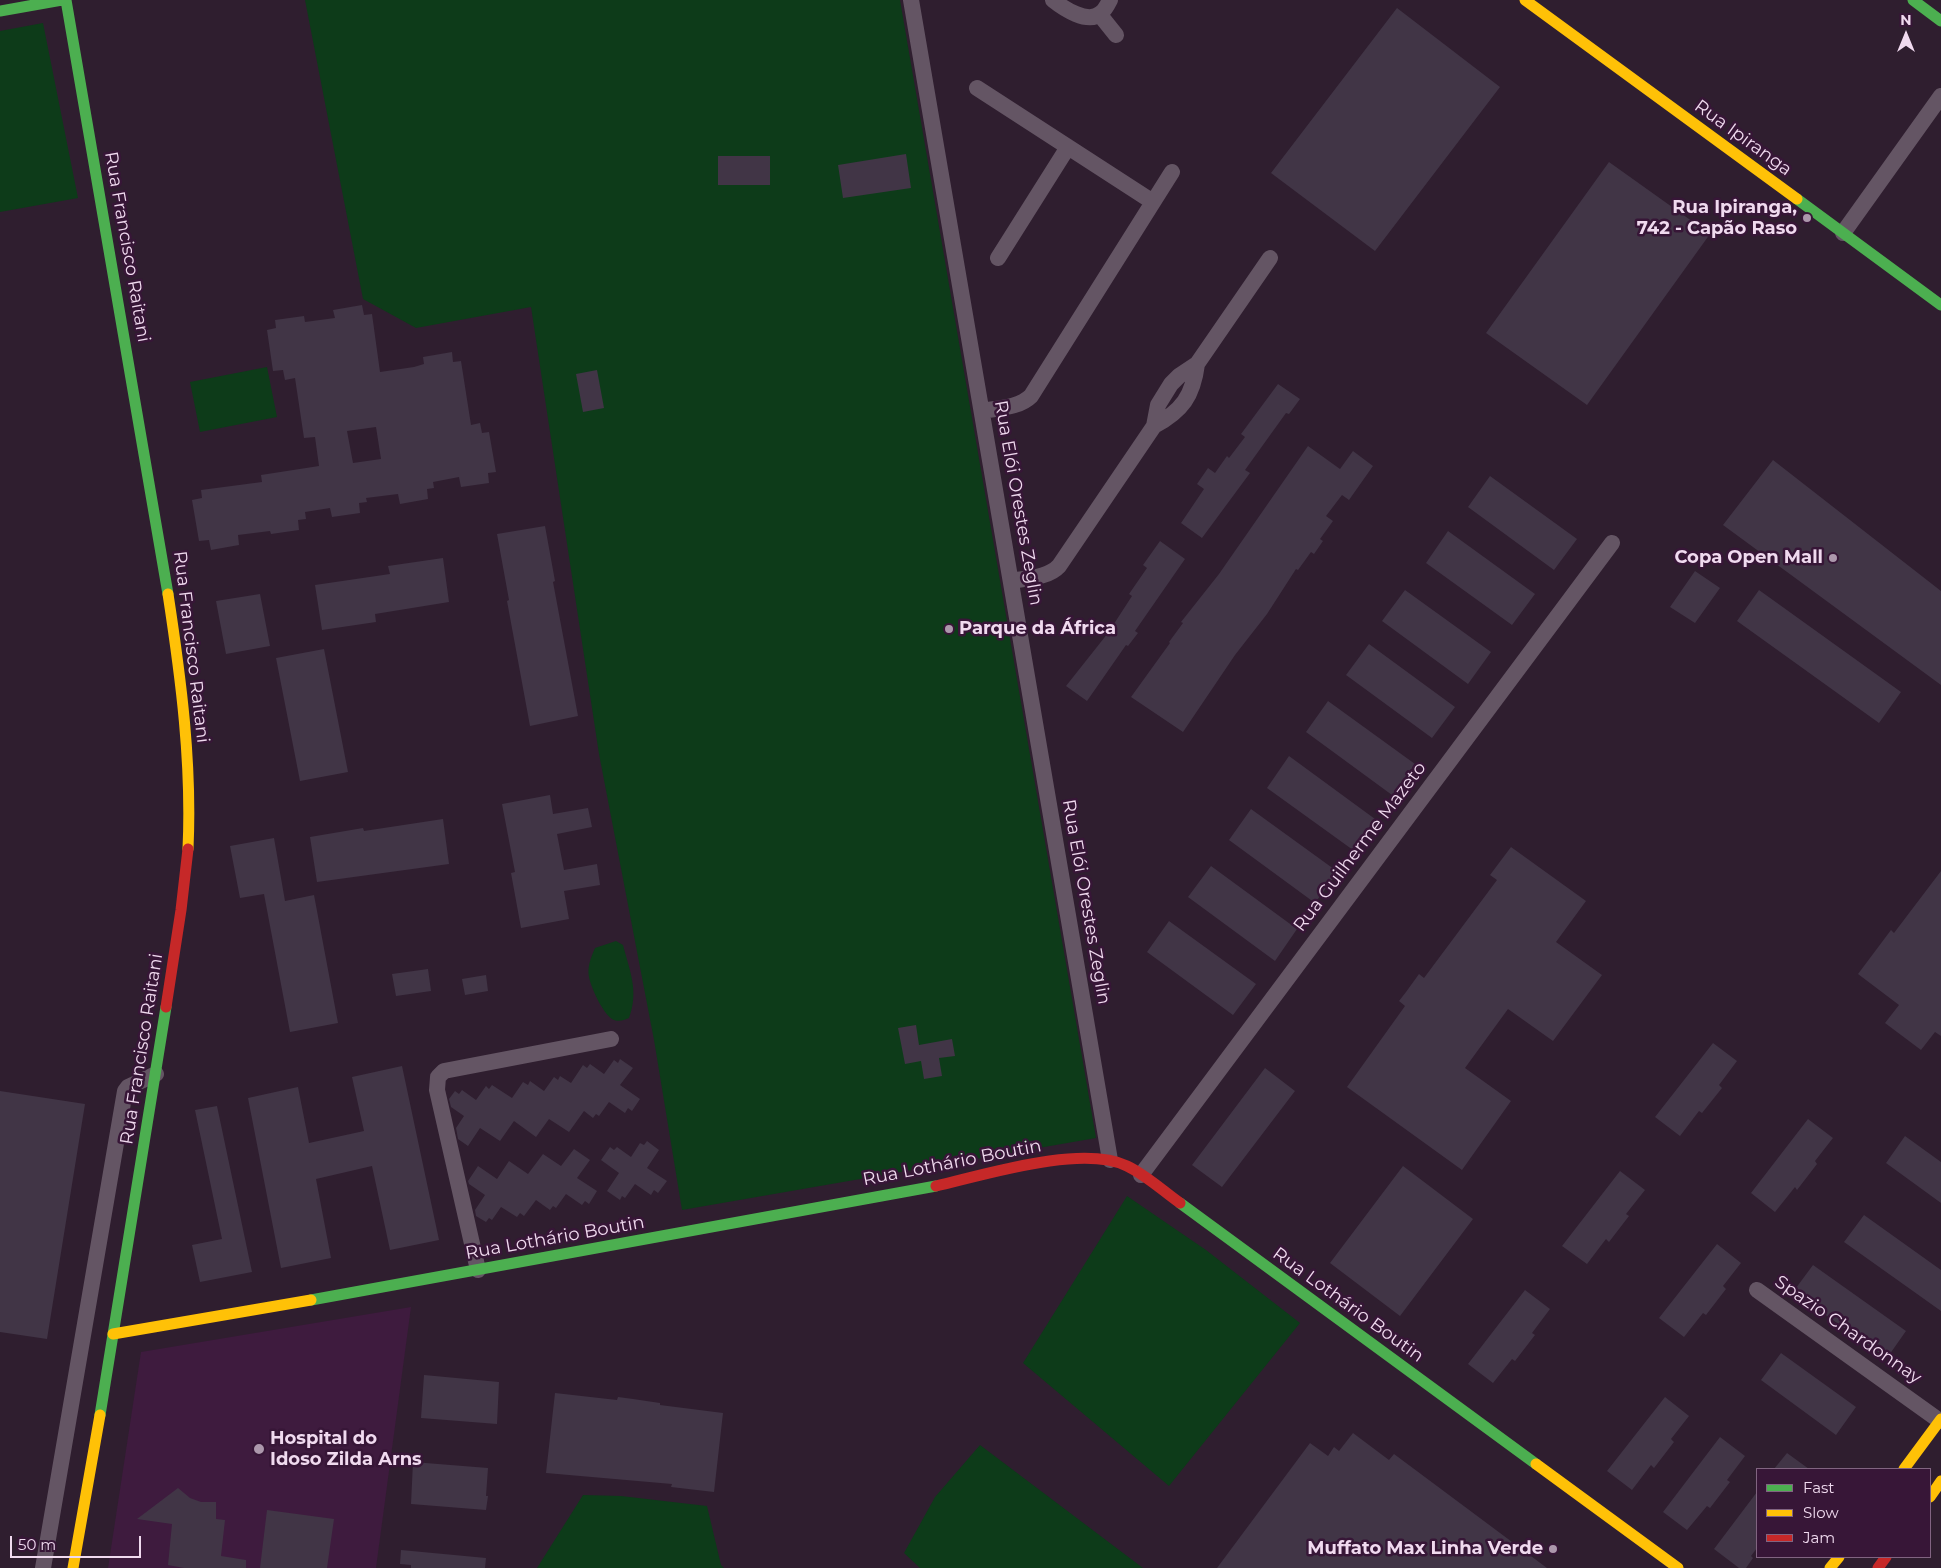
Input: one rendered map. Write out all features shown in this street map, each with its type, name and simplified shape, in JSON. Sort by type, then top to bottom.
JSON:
[{"type":"main road","points":[[0,11],[62,0]]},
{"type":"main road","name":"Rua Francisco Raitani","points":[[66,0],[167,586],[185,715],[189,783],[186,870],[156,1074],[73,1568]]},
{"type":"main road","name":"Rua Ipiranga","points":[[1525,0],[1545,6],[1843,233],[1941,305]]},
{"type":"main road","points":[[1913,0],[1941,21]]},
{"type":"main road","name":"Rua Lothário Boutin","points":[[113,1334],[478,1270],[935,1186],[1045,1162],[1072,1158],[1110,1160],[1127,1166],[1141,1174],[1678,1568]]},
{"type":"main road","points":[[1905,1468],[1940,1420]]},
{"type":"main road","points":[[1931,1495],[1941,1481]]},
{"type":"main road","points":[[1830,1568],[1838,1558]]},
{"type":"street","name":"Rua Elói Orestes Zeglin","points":[[911,0],[1110,1160]]},
{"type":"street","points":[[1052,0],[1068,11],[1080,16],[1092,17],[1100,15],[1110,0]]},
{"type":"street","points":[[1100,15],[1116,35]]},
{"type":"street","points":[[977,88],[1153,202]]},
{"type":"street","points":[[1843,233],[1941,96]]},
{"type":"street","points":[[998,258],[1068,147]]},
{"type":"street","points":[[982,411],[1017,404],[1026,401],[1031,396],[1172,172]]},
{"type":"street","points":[[1011,580],[1055,571],[1154,426],[1158,406],[1170,384],[1197,364],[1270,258]]},
{"type":"street","name":"Rua Guilherme Mazeto","points":[[1141,1174],[1612,543]]},
{"type":"street","points":[[478,1270],[438,1096],[438,1077],[444,1071],[611,1039]]},
{"type":"street","points":[[43,1568],[125,1091],[128,1087],[156,1074]]},
{"type":"street","name":"Spazio Chardonnay","points":[[1757,1290],[1940,1420]]},
{"type":"shaded area","name":"Hospital do Idoso Zilda Arns","points":[[411,1307],[376,1568],[108,1568],[141,1352]]},
{"type":"green space","points":[[305,0],[900,0],[1096,1138],[682,1210],[654,1040],[599,754],[531,307],[416,328],[363,299]]},
{"type":"green space","points":[[43,23],[78,198],[0,212],[0,31]]},
{"type":"green space","points":[[267,367],[277,417],[200,432],[190,382]]},
{"type":"green space","points":[[616,941],[623,945],[631,973],[633,990],[632,1008],[629,1018],[620,1021],[614,1020],[602,1008],[592,988],[589,973],[590,962],[595,948]]},
{"type":"green space","points":[[1127,1196],[1206,1250],[1300,1323],[1169,1486],[1023,1363]]},
{"type":"green space","points":[[980,1445],[1143,1568],[920,1568],[904,1553],[935,1497]]},
{"type":"green space","points":[[583,1495],[621,1496],[707,1506],[721,1565],[724,1568],[537,1568]]},
{"type":"building","points":[[1397,8],[1500,87],[1375,251],[1271,173]]},
{"type":"building","points":[[906,154],[911,188],[843,198],[838,165]]},
{"type":"building","points":[[718,156],[770,156],[770,185],[718,185]]},
{"type":"building","points":[[1609,162],[1710,234],[1587,405],[1486,333]]},
{"type":"building","points":[[362,305],[364,315],[372,314],[380,372],[414,367],[424,364],[423,357],[452,352],[453,362],[461,361],[471,425],[480,423],[482,433],[489,432],[496,472],[488,473],[489,483],[461,487],[459,477],[433,482],[434,488],[427,489],[428,499],[400,504],[398,494],[366,498],[367,502],[359,503],[360,513],[332,517],[330,508],[305,512],[306,519],[298,520],[299,530],[271,534],[270,531],[238,535],[239,545],[211,550],[209,540],[199,541],[192,500],[202,498],[201,490],[262,482],[261,475],[319,466],[315,437],[304,438],[295,378],[285,380],[283,370],[273,371],[267,330],[276,328],[275,320],[304,316],[305,322],[335,318],[333,310]],"holes":[[[376,427],[381,459],[353,463],[347,431]]]},
{"type":"building","points":[[597,370],[604,408],[583,412],[576,374]]},
{"type":"building","points":[[1278,384],[1300,399],[1289,414],[1286,413],[1245,470],[1250,473],[1202,538],[1181,523],[1204,489],[1197,484],[1208,468],[1215,473],[1227,456],[1229,458],[1245,437],[1241,434]]},
{"type":"building","points":[[1308,446],[1340,469],[1353,451],[1373,466],[1349,500],[1342,495],[1326,516],[1333,521],[1320,539],[1323,541],[1314,554],[1311,552],[1298,570],[1296,569],[1267,614],[1235,655],[1183,732],[1131,697],[1170,643],[1183,623],[1181,622],[1219,574]]},
{"type":"building","name":"Copa Open Mall","points":[[1773,460],[1941,591],[1941,685],[1723,525]]},
{"type":"building","points":[[1490,476],[1577,539],[1554,570],[1468,507]]},
{"type":"building","points":[[545,526],[555,581],[553,582],[578,716],[530,726],[497,534]]},
{"type":"building","points":[[1448,531],[1535,594],[1512,625],[1426,563]]},
{"type":"building","points":[[1160,541],[1185,559],[1135,631],[1138,633],[1128,646],[1126,645],[1087,701],[1066,686],[1108,633],[1132,596],[1129,594],[1147,568],[1143,565]]},
{"type":"building","points":[[443,558],[449,602],[375,614],[376,622],[322,630],[315,585],[390,574],[388,566]]},
{"type":"building","points":[[1695,571],[1720,588],[1695,623],[1670,607]]},
{"type":"building","points":[[1405,590],[1491,652],[1468,684],[1382,621]]},
{"type":"building","points":[[1759,590],[1901,692],[1879,723],[1737,621]]},
{"type":"building","points":[[260,594],[270,646],[226,654],[216,601]]},
{"type":"building","points":[[1369,644],[1455,707],[1432,738],[1346,675]]},
{"type":"building","points":[[324,649],[348,772],[300,781],[276,658]]},
{"type":"building","points":[[1328,701],[1415,764],[1392,795],[1306,732]]},
{"type":"building","points":[[1289,756],[1375,819],[1353,850],[1267,788]]},
{"type":"building","points":[[550,795],[553,814],[588,808],[592,827],[557,834],[564,870],[597,864],[600,885],[564,891],[569,919],[521,928],[511,873],[515,872],[502,804]]},
{"type":"building","points":[[1251,809],[1338,872],[1315,903],[1229,840]]},
{"type":"building","points":[[443,819],[449,864],[317,882],[310,837],[363,828],[364,831]]},
{"type":"building","points":[[274,838],[285,901],[314,895],[338,1023],[290,1032],[264,894],[240,898],[230,846]]},
{"type":"building","points":[[1511,847],[1586,901],[1556,942],[1602,975],[1553,1041],[1508,1009],[1465,1068],[1511,1101],[1462,1170],[1347,1087],[1405,1006],[1399,1001],[1419,974],[1424,978],[1497,880],[1490,875]]},
{"type":"building","points":[[1211,866],[1297,929],[1275,961],[1188,897]]},
{"type":"building","points":[[1941,871],[1941,1036],[1935,1032],[1921,1050],[1885,1023],[1899,1005],[1858,974],[1891,930],[1894,933]]},
{"type":"building","points":[[1169,921],[1256,984],[1233,1015],[1147,952]]},
{"type":"building","points":[[428,969],[431,991],[396,996],[392,974]]},
{"type":"building","points":[[486,975],[488,991],[465,995],[462,979]]},
{"type":"building","points":[[916,1025],[919,1045],[952,1039],[955,1056],[939,1058],[942,1076],[924,1079],[921,1061],[905,1064],[898,1028]]},
{"type":"building","points":[[1713,1043],[1737,1061],[1719,1085],[1722,1088],[1702,1113],[1699,1111],[1680,1136],[1655,1117]]},
{"type":"building","points":[[620,1059],[633,1068],[620,1085],[640,1099],[632,1111],[628,1108],[625,1113],[609,1102],[599,1116],[596,1114],[593,1118],[584,1111],[569,1132],[549,1119],[536,1137],[514,1121],[500,1141],[480,1128],[468,1146],[458,1139],[456,1128],[464,1116],[451,1107],[449,1099],[455,1091],[459,1094],[462,1090],[476,1100],[486,1086],[489,1089],[492,1085],[512,1098],[523,1082],[528,1085],[530,1081],[544,1091],[554,1077],[558,1080],[560,1076],[571,1083],[583,1065],[587,1068],[590,1064],[604,1074],[614,1060],[618,1063]]},
{"type":"building","points":[[402,1066],[439,1240],[390,1250],[372,1166],[316,1179],[331,1258],[281,1268],[248,1098],[298,1087],[309,1143],[364,1131],[352,1077]]},
{"type":"building","points":[[1265,1068],[1295,1091],[1222,1187],[1192,1165]]},
{"type":"building","points":[[0,1091],[85,1104],[47,1339],[0,1332]]},
{"type":"building","points":[[217,1106],[252,1272],[200,1282],[192,1245],[222,1239],[195,1110]]},
{"type":"building","points":[[1808,1119],[1833,1138],[1815,1161],[1817,1164],[1797,1190],[1795,1187],[1775,1212],[1751,1193]]},
{"type":"building","points":[[1905,1136],[1941,1162],[1941,1203],[1886,1163]]},
{"type":"building","points":[[647,1141],[659,1150],[647,1168],[667,1181],[658,1193],[654,1190],[651,1195],[635,1184],[625,1198],[622,1196],[620,1200],[607,1191],[619,1173],[601,1160],[610,1147],[614,1150],[617,1147],[631,1157],[640,1143],[644,1145]]},
{"type":"building","points":[[574,1149],[590,1160],[577,1178],[597,1191],[589,1204],[585,1201],[582,1205],[566,1194],[556,1208],[553,1206],[550,1210],[536,1200],[524,1216],[520,1213],[517,1217],[501,1207],[492,1220],[489,1218],[486,1222],[476,1216],[475,1210],[485,1195],[469,1184],[468,1181],[478,1166],[497,1179],[509,1161],[528,1174],[543,1154],[561,1166]]},
{"type":"building","points":[[1403,1166],[1473,1219],[1400,1316],[1330,1263]]},
{"type":"building","points":[[1620,1171],[1645,1190],[1626,1214],[1629,1216],[1609,1242],[1606,1239],[1587,1264],[1562,1246]]},
{"type":"building","points":[[1864,1215],[1941,1270],[1941,1311],[1844,1242]]},
{"type":"building","points":[[1717,1244],[1741,1263],[1723,1286],[1726,1289],[1706,1315],[1703,1313],[1684,1337],[1659,1318]]},
{"type":"building","points":[[1813,1265],[1906,1331],[1887,1358],[1793,1292]]},
{"type":"building","points":[[1525,1290],[1550,1309],[1532,1333],[1535,1335],[1515,1361],[1512,1359],[1493,1383],[1468,1364]]},
{"type":"building","points":[[1781,1353],[1856,1407],[1836,1435],[1761,1380]]},
{"type":"building","points":[[424,1375],[499,1382],[497,1424],[421,1418]]},
{"type":"building","points":[[555,1393],[617,1400],[618,1397],[660,1403],[660,1405],[723,1413],[714,1492],[671,1487],[672,1484],[546,1473]]},
{"type":"building","points":[[1665,1397],[1689,1416],[1671,1439],[1674,1442],[1654,1468],[1651,1465],[1632,1490],[1607,1471]]},
{"type":"building","points":[[1353,1433],[1389,1460],[1394,1454],[1547,1568],[1217,1568],[1310,1443],[1328,1456],[1334,1447],[1339,1451]]},
{"type":"building","points":[[1720,1437],[1745,1456],[1727,1480],[1730,1482],[1710,1508],[1707,1506],[1687,1530],[1663,1512]]},
{"type":"building","points":[[1787,1453],[1808,1468],[1775,1468]]},
{"type":"building","points":[[413,1462],[488,1468],[486,1510],[411,1504]]},
{"type":"building","points":[[178,1488],[190,1498],[201,1502],[216,1502],[216,1519],[225,1520],[221,1556],[246,1560],[246,1568],[184,1568],[168,1565],[172,1524],[137,1519]]},
{"type":"building","points":[[1756,1493],[1756,1549],[1746,1568],[1739,1568],[1714,1549]]},
{"type":"building","points":[[267,1510],[334,1519],[327,1568],[260,1568]]},
{"type":"building","points":[[401,1550],[486,1558],[485,1568],[411,1568],[411,1565],[400,1564]]},
{"type":"traffic: fast","points":[[0,11],[62,0]]},
{"type":"traffic: fast","points":[[66,0],[168,594]]},
{"type":"traffic: fast","points":[[1913,0],[1941,21]]},
{"type":"traffic: fast","points":[[1797,199],[1941,305]]},
{"type":"traffic: fast","points":[[100,1415],[166,1007]]},
{"type":"traffic: fast","points":[[311,1300],[936,1186]]},
{"type":"traffic: fast","points":[[1180,1203],[1536,1464]]},
{"type":"traffic: slow","points":[[1525,0],[1797,199]]},
{"type":"traffic: slow","points":[[168,594],[187,753],[188,849]]},
{"type":"traffic: slow","points":[[113,1334],[311,1300]]},
{"type":"traffic: slow","points":[[73,1568],[100,1415]]},
{"type":"traffic: slow","points":[[1905,1468],[1941,1419]]},
{"type":"traffic: slow","points":[[1536,1464],[1678,1568]]},
{"type":"traffic: slow","points":[[1931,1496],[1941,1481]]},
{"type":"traffic: slow","points":[[1830,1568],[1838,1558]]},
{"type":"traffic: jam","points":[[166,1007],[188,849]]},
{"type":"traffic: jam","points":[[936,1186],[1006,1169],[1059,1160],[1085,1158],[1108,1160],[1127,1166],[1148,1178],[1180,1203]]},
{"type":"traffic: jam","points":[[1878,1568],[1885,1558]]},
{"type":"place","name":"Rua Ipiranga, 742 - Capão Raso","points":[[1807,218]]},
{"type":"place","name":"Copa Open Mall","points":[[1833,558]]},
{"type":"place","name":"Parque da África","points":[[949,629]]},
{"type":"place","name":"Hospital do Idoso Zilda Arns","points":[[259,1449]]},
{"type":"place","name":"Muffato Max Linha Verde","points":[[1553,1549]]}]
